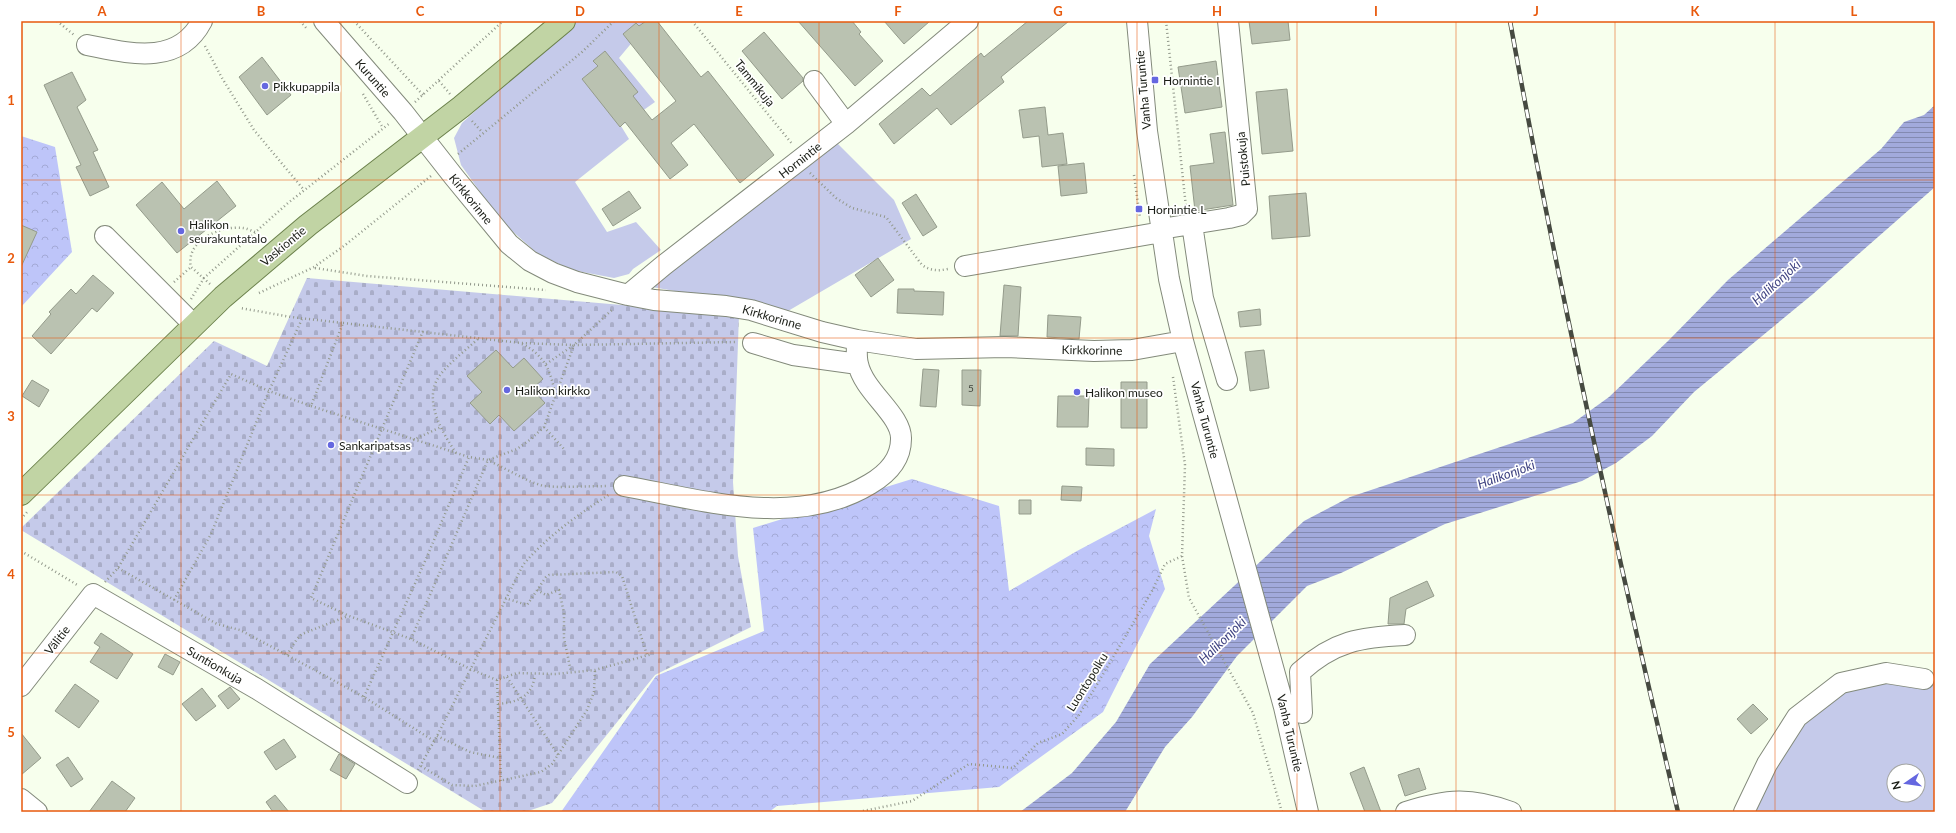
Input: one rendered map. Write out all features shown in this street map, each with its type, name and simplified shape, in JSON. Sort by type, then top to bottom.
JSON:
[{"type":"main road","name":"Vaskiontie","points":[[26,501],[194,325],[223,297],[308,225],[422,135],[467,102],[564,21]]},
{"type":"street","name":"Kuruntie","points":[[324,21],[422,135]]},
{"type":"street","name":"Hornintie","points":[[624,299],[664,265],[846,124],[968,21]]},
{"type":"street","name":"Vanha Turuntie","points":[[1137,21],[1147,131],[1169,279],[1183,341],[1225,494],[1293,710],[1308,812]]},
{"type":"street","name":"Puistokuja","points":[[965,266],[1241,215],[1247,209],[1228,21]]},
{"type":"street","points":[[87,45],[133,54],[165,52],[182,43],[200,26]]},
{"type":"street","points":[[814,81],[846,124]]},
{"type":"street","name":"Kirkkorinne","points":[[422,135],[444,165],[509,244],[530,260],[553,273],[624,299],[726,306],[751,310],[806,327],[857,340],[916,349],[1005,347],[1094,351],[1132,350],[1183,341]]},
{"type":"street","points":[[1192,224],[1203,298],[1227,380]]},
{"type":"street","points":[[105,236],[194,325]]},
{"type":"street","points":[[793,355],[806,327]]},
{"type":"street","points":[[624,486],[716,503],[781,508],[827,503],[866,487],[882,476],[891,467],[900,448],[901,436],[898,424],[868,386],[858,364],[857,340]]},
{"type":"street","points":[[753,343],[793,355],[858,364]]},
{"type":"street","name":"Välitie","points":[[21,686],[93,594]]},
{"type":"street","name":"Suntionkuja","points":[[93,594],[257,689],[407,783]]},
{"type":"street","points":[[1293,710],[1300,672],[1313,660],[1332,648],[1368,637],[1406,635]]},
{"type":"street","points":[[1744,812],[1767,764],[1797,717],[1841,683],[1886,673],[1924,679]]},
{"type":"street","points":[[21,799],[37,812]]},
{"type":"street","points":[[1406,812],[1441,803],[1463,800],[1489,803],[1511,812]]},
{"type":"path","points":[[57,21],[87,45]]},
{"type":"path","points":[[354,21],[423,95]]},
{"type":"path","points":[[253,296],[314,268],[344,246],[582,52],[614,21]]},
{"type":"path","name":"Tammikuja","points":[[692,21],[803,157],[812,176],[836,198],[852,208],[886,216],[922,265],[928,270],[939,271],[965,266]]},
{"type":"path","points":[[200,26],[222,78],[254,130],[304,190]]},
{"type":"path","points":[[174,282],[191,267],[191,254],[195,247],[213,232],[244,228],[255,232]]},
{"type":"path","points":[[191,267],[204,278]]},
{"type":"path","points":[[314,268],[367,276],[552,291]]},
{"type":"path","points":[[546,364],[574,345],[624,299]]},
{"type":"path","points":[[241,303],[234,306],[302,319],[343,322],[520,343],[574,345],[753,343]]},
{"type":"path","points":[[174,600],[212,534],[269,391],[302,319]]},
{"type":"path","points":[[311,406],[343,322]]},
{"type":"path","points":[[423,331],[380,430],[311,598],[349,616],[393,631],[470,670],[497,680],[517,673],[538,675],[595,670],[652,654]]},
{"type":"path","points":[[456,453],[441,427],[433,404],[436,382],[447,368],[478,338]]},
{"type":"path","points":[[520,343],[531,348],[546,364],[552,378],[556,396]]},
{"type":"path","points":[[411,639],[488,460],[517,448],[531,439],[544,427],[574,345]]},
{"type":"path","name":"Vanha Turuntie","points":[[1172,372],[1185,465],[1182,556],[1188,598],[1253,713],[1282,812]]},
{"type":"path","points":[[21,551],[93,594],[118,568],[231,374],[269,391],[380,430],[469,457],[488,460],[529,481],[543,486],[624,486]]},
{"type":"path","points":[[412,440],[441,427]]},
{"type":"path","points":[[544,427],[564,449]]},
{"type":"path","points":[[364,697],[429,552],[469,457]]},
{"type":"path","points":[[407,783],[421,766],[437,736],[522,566],[542,544],[602,500],[624,486]]},
{"type":"path","points":[[21,519],[26,501]]},
{"type":"path","name":"Luontopolku","points":[[863,811],[912,801],[969,764],[1013,768],[1038,743],[1062,734],[1079,715],[1152,591],[1165,564],[1182,556]]},
{"type":"path","points":[[118,568],[217,624],[240,630],[287,654],[364,697],[434,741]]},
{"type":"path","points":[[505,598],[527,605],[546,577],[554,574],[605,572],[620,574],[622,576],[647,655]]},
{"type":"path","points":[[537,590],[546,596],[559,590],[564,613],[564,638],[571,672]]},
{"type":"path","points":[[287,654],[296,638],[302,634],[349,616]]},
{"type":"path","points":[[421,766],[452,785],[475,786],[541,772],[552,764],[593,697],[596,682],[595,670]]},
{"type":"path","points":[[498,704],[522,700],[533,687],[535,675]]},
{"type":"path","points":[[507,677],[558,755]]},
{"type":"path","points":[[497,680],[501,781]]},
{"type":"path","points":[[437,736],[470,752],[500,758]]},
{"type":"green space","points":[[574,21],[650,21],[619,58],[655,102],[621,126],[629,139],[575,182],[607,232],[636,222],[661,250],[633,269],[629,274],[614,278],[572,270],[538,254],[500,220],[461,165],[454,138],[462,123]]},
{"type":"green space","points":[[21,136],[55,147],[72,252],[21,307]]},
{"type":"green space","points":[[837,143],[894,200],[911,239],[788,311],[652,287]]},
{"type":"green space","points":[[307,278],[739,315],[733,482],[738,556],[751,627],[655,675],[552,803],[525,812],[486,812],[21,530],[21,528],[214,341],[267,366]]},
{"type":"green space","points":[[912,479],[999,506],[1009,591],[1077,551],[1156,509],[1149,536],[1165,589],[1103,712],[999,787],[777,806],[769,812],[561,812],[656,676],[764,631],[753,528]]},
{"type":"green space","points":[[1919,672],[1935,680],[1935,812],[1749,812],[1761,785],[1835,678]]},
{"type":"water","name":"Halikonjoki","points":[[1935,105],[1935,187],[1813,294],[1694,392],[1652,436],[1616,463],[1582,481],[1445,524],[1341,573],[1307,586],[1237,656],[1192,717],[1165,747],[1125,812],[1020,812],[1072,773],[1116,722],[1150,664],[1304,521],[1350,497],[1573,423],[1609,397],[1668,341],[1728,280],[1881,149],[1904,122],[1924,115]]},
{"type":"building","points":[[646,21],[657,21],[701,77],[708,71],[774,155],[740,183],[694,124],[671,143],[688,165],[670,179],[625,122],[620,127],[582,79],[598,66],[593,61],[605,51],[638,92],[633,96],[652,120],[676,101],[623,34],[636,23],[639,26]]},
{"type":"building","points":[[798,21],[852,21],[861,32],[859,34],[883,61],[855,86]]},
{"type":"building","points":[[884,21],[930,21],[904,44]]},
{"type":"building","points":[[1028,21],[1069,21],[1001,77],[1004,82],[951,125],[937,108],[894,144],[879,124],[922,88],[930,96],[981,53],[984,57]]},
{"type":"building","points":[[1249,21],[1288,21],[1290,40],[1252,44]]},
{"type":"building","points":[[764,32],[803,78],[803,81],[782,99],[742,51]]},
{"type":"building","name":"Pikkupappila","points":[[262,57],[291,95],[267,115],[239,77]]},
{"type":"building","points":[[1216,61],[1222,107],[1185,113],[1178,67]]},
{"type":"building","points":[[72,72],[86,100],[77,107],[98,150],[93,152],[109,187],[90,196],[76,167],[81,165],[44,85]]},
{"type":"building","points":[[1287,89],[1293,151],[1262,154],[1256,92]]},
{"type":"building","points":[[1045,107],[1048,135],[1063,133],[1067,164],[1042,167],[1039,136],[1023,138],[1019,110]]},
{"type":"building","points":[[1225,132],[1233,205],[1195,211],[1190,166],[1214,163],[1210,134]]},
{"type":"building","points":[[1084,163],[1087,193],[1061,196],[1058,166]]},
{"type":"building","name":"Halikon seurakuntatalo","points":[[217,181],[236,206],[177,253],[136,205],[162,182],[184,209]]},
{"type":"building","points":[[629,191],[641,208],[613,226],[602,209]]},
{"type":"building","points":[[1306,193],[1310,236],[1272,239],[1269,196]]},
{"type":"building","points":[[916,194],[937,227],[923,236],[902,203]]},
{"type":"building","points":[[21,225],[37,232],[21,267]]},
{"type":"building","points":[[878,258],[894,280],[871,297],[855,275]]},
{"type":"building","points":[[93,275],[114,293],[97,312],[92,308],[51,354],[32,336],[51,314],[49,312],[71,289],[76,294]]},
{"type":"building","points":[[1004,285],[1021,287],[1018,336],[1000,336]]},
{"type":"building","points":[[898,289],[944,292],[943,315],[897,313]]},
{"type":"building","points":[[1260,309],[1261,325],[1240,327],[1238,312]]},
{"type":"building","points":[[1048,315],[1081,317],[1079,339],[1047,337]]},
{"type":"building","name":"Halikon kirkko","points":[[496,350],[513,368],[524,358],[543,379],[532,389],[545,403],[514,431],[499,415],[490,424],[470,403],[482,392],[467,376]]},
{"type":"building","points":[[1264,350],[1269,388],[1250,391],[1245,352]]},
{"type":"building","points":[[923,369],[939,370],[936,407],[920,406]]},
{"type":"building","points":[[962,370],[981,370],[980,406],[962,405]]},
{"type":"building","points":[[32,380],[49,390],[39,407],[22,396]]},
{"type":"building","points":[[1121,382],[1147,382],[1147,428],[1121,428]]},
{"type":"building","points":[[1058,396],[1089,396],[1088,427],[1057,427]]},
{"type":"building","points":[[1086,448],[1114,449],[1114,466],[1086,465]]},
{"type":"building","points":[[1062,486],[1082,487],[1081,501],[1061,500]]},
{"type":"building","points":[[1019,500],[1031,500],[1031,514],[1019,514]]},
{"type":"building","points":[[1427,581],[1434,596],[1406,609],[1404,624],[1388,624],[1390,598]]},
{"type":"building","points":[[101,633],[133,654],[117,679],[90,662],[100,647],[94,643]]},
{"type":"building","points":[[165,654],[180,662],[173,675],[158,667]]},
{"type":"building","points":[[75,684],[99,701],[79,728],[55,711]]},
{"type":"building","points":[[230,687],[240,699],[228,709],[218,696]]},
{"type":"building","points":[[202,688],[216,706],[196,721],[182,704]]},
{"type":"building","points":[[1753,704],[1768,719],[1751,734],[1737,719]]},
{"type":"building","points":[[21,733],[41,758],[21,775]]},
{"type":"building","points":[[284,739],[296,757],[276,770],[264,752]]},
{"type":"building","points":[[339,754],[355,764],[346,779],[330,770]]},
{"type":"building","points":[[68,757],[83,779],[71,787],[56,765]]},
{"type":"building","points":[[1364,767],[1381,812],[1365,812],[1350,773]]},
{"type":"building","points":[[1419,768],[1426,789],[1405,796],[1398,775]]},
{"type":"building","points":[[112,781],[135,798],[125,812],[89,812]]},
{"type":"building","points":[[275,795],[289,812],[273,812],[266,802]]},
{"type":"railway","points":[[1510,21],[1528,120],[1589,418],[1632,615],[1678,812]]},
{"type":"place","name":"Hornintie I","points":[[1155,80]]},
{"type":"place","name":"Pikkupappila","points":[[265,86]]},
{"type":"place","name":"Hornintie L","points":[[1139,209]]},
{"type":"place","name":"Halikon seurakuntatalo","points":[[181,231]]},
{"type":"place","name":"Halikon kirkko","points":[[507,390]]},
{"type":"place","name":"Halikon museo","points":[[1077,392]]},
{"type":"place","name":"Sankaripatsas","points":[[331,445]]}]
